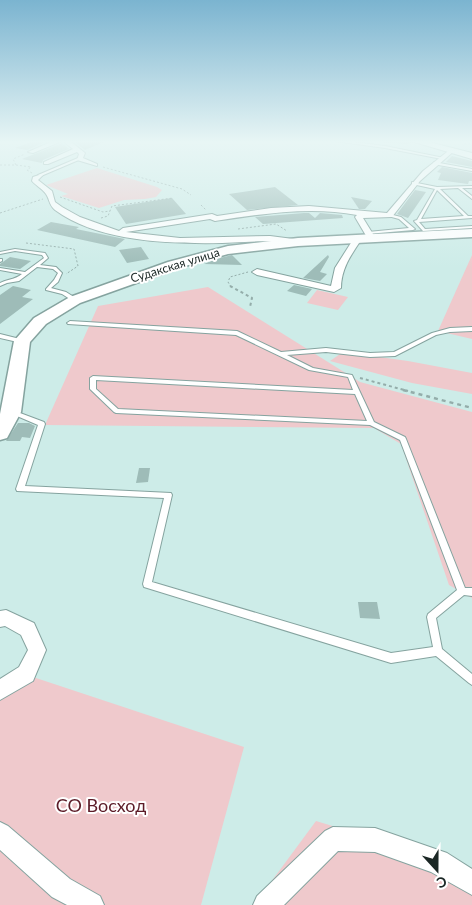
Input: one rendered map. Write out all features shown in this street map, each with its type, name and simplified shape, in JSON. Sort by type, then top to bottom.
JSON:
[{"type":"main road","name":"Судакская улица","points":[[22,341],[40,321],[75,300],[112,285],[208,254],[249,246],[298,242],[365,237],[472,234]]},
{"type":"main road","points":[[0,433],[11,412],[22,341]]},
{"type":"street","points":[[37,183],[49,195],[52,203],[62,211],[111,232],[163,239],[197,241],[281,238],[298,242]]},
{"type":"street","points":[[111,232],[212,216],[216,219],[282,211],[329,208],[364,214],[389,215],[413,183]]},
{"type":"street","points":[[257,272],[336,288],[339,265],[365,237],[359,218],[364,214]]},
{"type":"street","points":[[0,619],[6,618],[28,629],[37,650],[26,674],[0,690]]},
{"type":"street","points":[[0,834],[61,888],[91,905]]},
{"type":"street","points":[[266,905],[333,839],[374,840],[438,862],[472,883]]},
{"type":"lane","points":[[414,183],[437,188],[472,187]]},
{"type":"lane","points":[[437,188],[470,217]]},
{"type":"lane","points":[[437,188],[419,220],[416,221],[424,230],[472,227]]},
{"type":"lane","points":[[459,188],[472,198]]},
{"type":"lane","points":[[365,237],[413,229],[400,218],[389,215]]},
{"type":"lane","points":[[419,220],[470,217]]},
{"type":"lane","points":[[0,253],[14,250],[43,254],[46,258],[17,280],[0,285]]},
{"type":"lane","points":[[36,266],[54,268],[60,273],[56,281],[48,289],[64,293],[75,300]]},
{"type":"lane","points":[[0,269],[24,273]]},
{"type":"lane","points":[[70,323],[237,333],[311,369],[350,376],[370,423]]},
{"type":"lane","points":[[281,354],[326,350],[396,354],[434,334],[450,330],[472,329]]},
{"type":"lane","points":[[0,336],[22,341]]},
{"type":"lane","points":[[356,392],[93,378],[93,388],[116,412],[370,423],[403,439],[462,591]]},
{"type":"lane","points":[[11,412],[42,424],[20,489],[168,495],[147,584],[391,658],[438,651]]},
{"type":"lane","points":[[472,592],[462,591],[431,617],[438,651],[472,680]]},
{"type":"path","points":[[161,183],[182,189],[191,195]]},
{"type":"path","points":[[0,213],[49,195],[103,212],[110,211],[112,206],[173,198]]},
{"type":"path","points":[[238,230],[276,224],[282,229]]},
{"type":"path","points":[[250,308],[252,298],[231,287],[228,282],[230,277],[238,274],[257,272]]},
{"type":"path","points":[[350,376],[472,408]]},
{"type":"green space","points":[[51,183],[145,183],[162,190],[156,197],[124,200],[99,208],[61,196],[68,194],[46,185]]},
{"type":"green space","points":[[472,255],[472,339],[438,331]]},
{"type":"green space","points":[[208,287],[360,382],[472,412],[472,598],[449,585],[401,444],[374,428],[45,425],[98,306]]},
{"type":"green space","points":[[317,290],[348,297],[338,310],[307,303]]},
{"type":"green space","points":[[343,352],[408,361],[472,373],[472,394],[412,383],[330,361]]},
{"type":"green space","name":"СО Восход","points":[[33,677],[244,747],[201,905],[0,905],[0,697]]},
{"type":"green space","points":[[316,821],[472,868],[472,905],[254,905]]},
{"type":"building","points":[[275,187],[298,205],[247,210],[229,194]]},
{"type":"building","points":[[415,190],[426,192],[408,218],[397,214]]},
{"type":"building","points":[[351,197],[372,201],[365,209],[359,209]]},
{"type":"building","points":[[172,198],[186,214],[126,224],[115,207]]},
{"type":"building","points":[[309,213],[315,218],[320,213],[342,215],[343,218],[263,224],[255,217]]},
{"type":"building","points":[[51,222],[125,239],[115,247],[37,230]]},
{"type":"building","points":[[141,247],[149,259],[127,263],[119,250]]},
{"type":"building","points":[[232,255],[242,265],[204,264],[216,259]]},
{"type":"building","points":[[328,255],[329,257],[320,272],[327,274],[320,281],[303,278]]},
{"type":"building","points":[[10,257],[31,261],[20,269],[0,266]]},
{"type":"building","points":[[294,285],[312,289],[306,296],[287,291]]},
{"type":"building","points":[[13,286],[31,290],[22,297],[33,299],[0,324],[0,295]]},
{"type":"building","points":[[18,423],[29,423],[35,426],[30,438],[22,437],[20,441],[6,441]]},
{"type":"building","points":[[139,468],[150,468],[148,482],[136,483]]},
{"type":"building","points":[[358,602],[377,602],[380,619],[360,618]]}]
